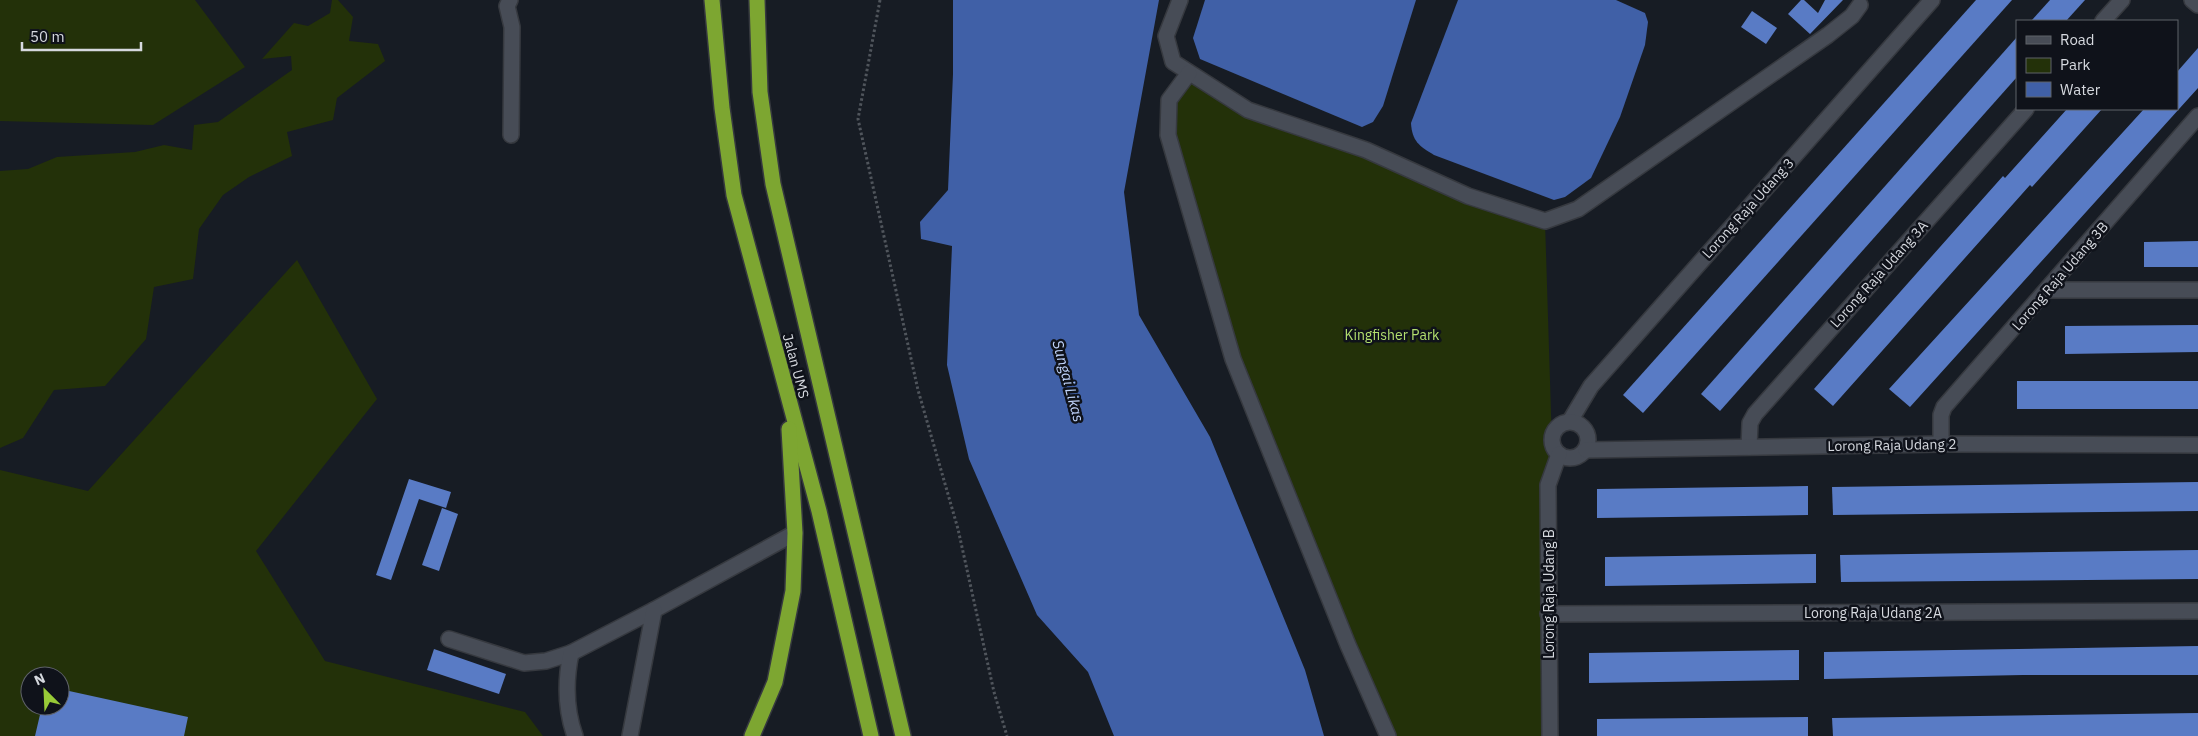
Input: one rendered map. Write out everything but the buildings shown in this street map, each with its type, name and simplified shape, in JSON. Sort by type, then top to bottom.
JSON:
[{"type":"highway","name":"Jalan UMS","points":[[712,0],[722,108],[734,195],[787,397],[820,511],[872,736]]},
{"type":"highway","name":"Jalan UMS","points":[[757,0],[760,92],[773,184],[903,736]]},
{"type":"highway","points":[[752,736],[775,682],[793,591],[795,533],[787,397]]},
{"type":"street","points":[[510,0],[507,6],[512,27],[511,135]]},
{"type":"street","points":[[1180,0],[1166,36],[1173,62],[1248,110],[1366,150],[1468,196],[1545,221],[1578,209],[1828,35],[1852,16],[1862,2]]},
{"type":"street","name":"Lorong Raja Udang 3","points":[[1570,421],[1591,386],[1932,0]]},
{"type":"street","points":[[2104,20],[2122,0]]},
{"type":"street","points":[[2192,0],[2198,5]]},
{"type":"street","points":[[1189,73],[1169,100],[1168,134],[1233,359],[1348,645],[1388,736]]},
{"type":"street","name":"Lorong Raja Udang 3A","points":[[1749,448],[1750,423],[1755,414],[2025,110]]},
{"type":"street","name":"Lorong Raja Udang 3B","points":[[1941,444],[1941,415],[1944,407],[2198,116]]},
{"type":"street","points":[[2048,290],[2198,290]]},
{"type":"street","points":[[1570,421],[1582,426],[1589,437],[1586,450],[1579,456],[1568,458],[1559,454],[1552,445],[1552,434],[1559,425],[1570,421]]},
{"type":"street","name":"Lorong Raja Udang 2","points":[[1586,450],[1941,444],[2198,445]]},
{"type":"street","name":"Lorong Raja Udang B","points":[[1550,736],[1548,485],[1559,454]]},
{"type":"street","points":[[449,639],[524,663],[546,661],[571,653],[795,533]]},
{"type":"street","points":[[630,736],[654,610]]},
{"type":"street","name":"Lorong Raja Udang 2A","points":[[1548,614],[2198,611]]},
{"type":"street","points":[[571,653],[566,676],[570,722],[575,736]]},
{"type":"path","points":[[880,0],[858,119],[918,390],[958,529],[994,692],[1007,736]]},
{"type":"green space","points":[[0,0],[195,0],[245,67],[153,125],[0,121]]},
{"type":"green space","points":[[332,0],[338,0],[353,17],[349,41],[378,44],[385,61],[337,98],[333,120],[287,132],[292,156],[249,177],[223,195],[199,229],[193,279],[154,287],[146,339],[105,386],[54,390],[23,438],[0,448],[0,171],[28,169],[57,157],[135,152],[164,145],[192,150],[194,125],[218,122],[292,70],[291,56],[262,59],[294,23],[308,26],[330,13]]},
{"type":"green space","name":"Kingfisher Park","points":[[1189,73],[1248,110],[1545,221],[1552,445],[1559,454],[1548,485],[1550,736],[1388,736],[1233,359],[1177,164],[1169,100]]},
{"type":"green space","points":[[297,260],[377,399],[256,551],[325,661],[525,712],[543,736],[0,736],[0,470],[88,491]]},
{"type":"water","name":"Sungai Likas","points":[[953,0],[1159,0],[1124,192],[1139,315],[1210,437],[1305,670],[1324,736],[1114,736],[1088,672],[1037,615],[969,459],[947,365],[952,246],[921,239],[920,222],[948,190],[953,74]]},
{"type":"water","points":[[1205,0],[1416,0],[1383,106],[1373,122],[1362,127],[1200,59],[1193,38]]},
{"type":"water","points":[[1458,0],[1616,0],[1645,13],[1648,22],[1645,45],[1620,117],[1591,178],[1565,197],[1554,200],[1434,155],[1420,146],[1415,139],[1411,123]]}]
